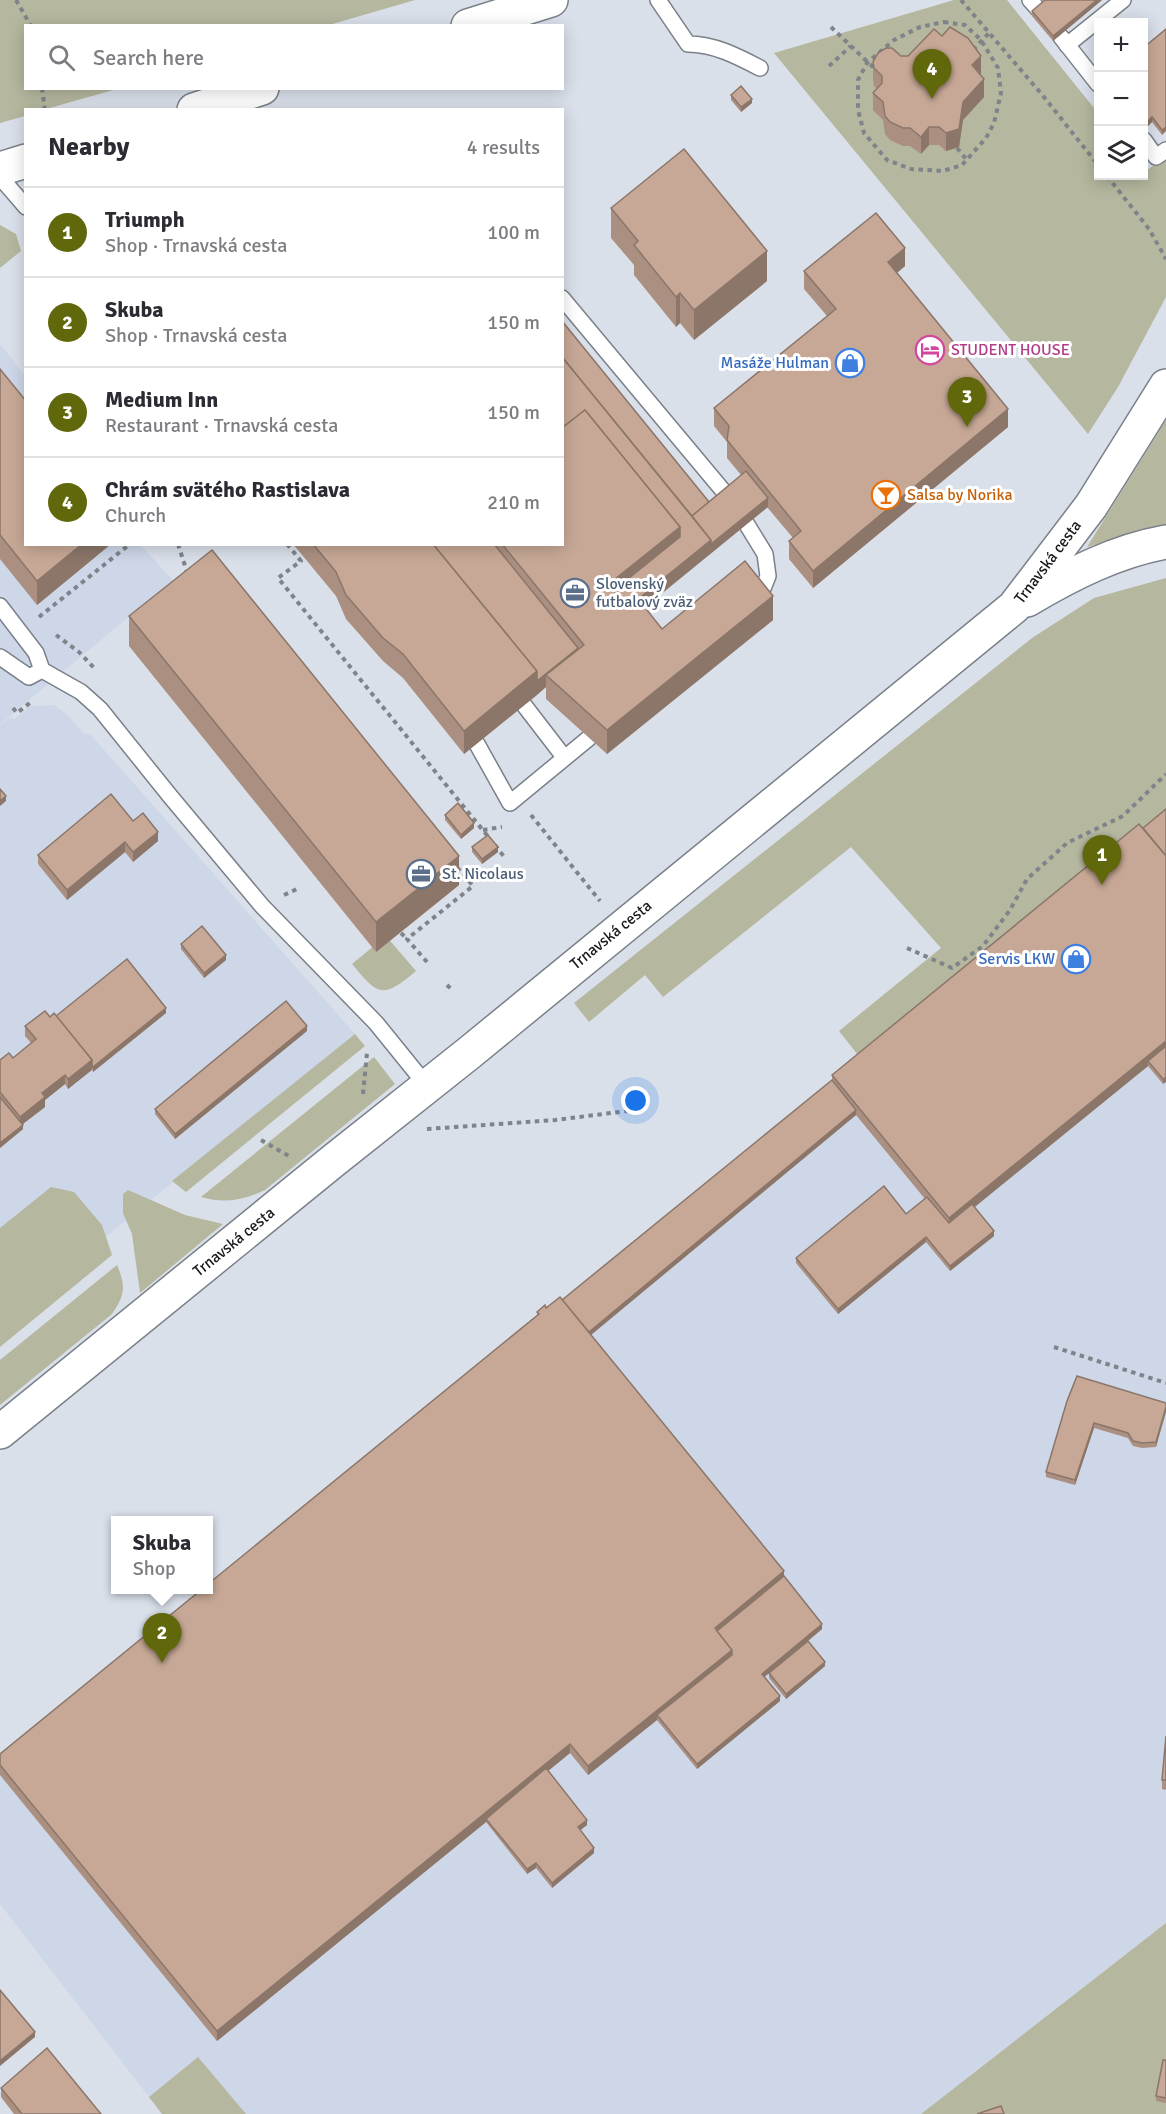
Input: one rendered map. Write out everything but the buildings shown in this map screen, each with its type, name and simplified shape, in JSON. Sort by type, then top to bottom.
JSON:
[{"type":"main road","points":[[474,24],[551,0]]},
{"type":"main road","points":[[200,108],[256,90]]},
{"type":"main road","points":[[0,169],[24,162]]},
{"type":"main road","name":"Trnavská cesta","points":[[0,1432],[1014,607],[1091,506],[1166,386]]},
{"type":"main road","points":[[1014,607],[1082,569],[1116,555],[1166,542]]},
{"type":"lane","points":[[658,0],[688,44],[703,44],[738,56],[760,68]]},
{"type":"lane","points":[[1094,79],[1064,40],[1093,16],[1123,0]]},
{"type":"lane","points":[[1148,147],[1156,157],[1166,150]]},
{"type":"lane","points":[[0,177],[24,205]]},
{"type":"lane","points":[[564,300],[735,506],[765,554],[768,576],[758,601]]},
{"type":"lane","points":[[0,606],[36,653],[35,673]]},
{"type":"lane","points":[[0,657],[81,692],[100,709],[262,906],[376,1023],[427,1086]]},
{"type":"lane","points":[[524,705],[564,757]]},
{"type":"lane","points":[[477,744],[510,803],[589,738]]},
{"type":"path","points":[[16,0],[30,24]]},
{"type":"path","points":[[961,0],[1094,160]]},
{"type":"path","points":[[944,22],[965,25],[981,40],[998,68],[1001,93],[994,123],[986,138],[962,165],[942,171],[911,169],[887,160],[864,133],[858,110],[858,80],[867,63],[894,40],[920,27],[944,22]]},
{"type":"path","points":[[831,27],[878,71]]},
{"type":"path","points":[[968,56],[989,33]]},
{"type":"path","points":[[829,66],[851,46]]},
{"type":"path","points":[[42,90],[45,108]]},
{"type":"path","points":[[957,148],[967,160]]},
{"type":"path","points":[[1110,180],[1149,229],[1166,259]]},
{"type":"path","points":[[35,620],[128,546]]},
{"type":"path","points":[[179,546],[188,573]]},
{"type":"path","points":[[289,546],[301,561],[278,578],[505,858]]},
{"type":"path","points":[[13,708],[16,713],[29,703],[38,700]]},
{"type":"path","points":[[907,948],[952,968],[983,946],[1010,910],[1027,879],[1067,843],[1123,816],[1166,774]]},
{"type":"path","points":[[529,812],[600,901]]},
{"type":"path","points":[[483,830],[512,825]]},
{"type":"path","points":[[408,939],[473,886],[450,859]]},
{"type":"path","points":[[401,933],[427,962]]},
{"type":"path","points":[[447,985],[451,989]]},
{"type":"path","points":[[362,1103],[367,1053]]},
{"type":"path","points":[[418,1130],[555,1120],[627,1111]]},
{"type":"path","points":[[1053,1347],[1166,1383]]},
{"type":"shaded area","points":[[0,344],[24,375],[24,546],[141,546],[173,580],[0,724]]},
{"type":"shaded area","points":[[54,705],[68,715],[83,733],[91,735],[355,1034],[0,1323],[0,725],[10,717],[15,719],[30,706]]},
{"type":"shaded area","points":[[1166,811],[1166,1923],[921,2114],[246,2114],[198,2058],[149,2097],[0,1904],[0,1757],[201,1594],[213,1594],[213,1584]]},
{"type":"green space","points":[[0,0],[415,0],[332,24],[24,24],[24,90],[113,90],[50,108],[24,108],[24,116],[0,123]]},
{"type":"green space","points":[[954,0],[1007,0],[1094,108],[1094,180],[1148,180],[1148,170],[1166,156],[1166,297],[1118,387],[1088,434],[774,53]]},
{"type":"green space","points":[[0,225],[16,234],[21,251],[0,268]]},
{"type":"green space","points":[[1166,420],[1166,526],[1087,547]]},
{"type":"green space","points":[[1166,578],[1166,811],[862,1060],[839,1031],[941,948],[851,847],[663,997],[645,975],[589,1022],[574,1003],[1032,638],[1094,598]]},
{"type":"green space","points":[[386,936],[416,971],[388,990],[381,990],[368,982],[352,964]]},
{"type":"green space","points":[[355,1034],[365,1046],[186,1192],[172,1181]]},
{"type":"green space","points":[[374,1057],[395,1084],[265,1190],[234,1200],[201,1197]]},
{"type":"green space","points":[[51,1187],[74,1192],[102,1225],[112,1255],[0,1347],[0,1228]]},
{"type":"green space","points":[[128,1190],[185,1215],[223,1224],[140,1293],[132,1234],[123,1213],[123,1194]]},
{"type":"green space","points":[[117,1265],[123,1290],[120,1301],[112,1314],[0,1405],[0,1360]]},
{"type":"green space","points":[[1166,1923],[1166,2114],[921,2114]]},
{"type":"green space","points":[[198,2057],[246,2114],[162,2114],[149,2097]]},
{"type":"place","name":"Chrám svätého Rastislava","points":[[932,99]]},
{"type":"place","name":"STUDENT HOUSE","points":[[930,350]]},
{"type":"place","name":"Masáže Hulman","points":[[850,363]]},
{"type":"place","name":"Medium Inn","points":[[967,427]]},
{"type":"place","name":"Salsa by Norika","points":[[886,495]]},
{"type":"place","name":"Slovenský futbalový zväz","points":[[575,593]]},
{"type":"place","name":"St. Nicolaus","points":[[421,874]]},
{"type":"place","name":"Triumph","points":[[1102,885]]},
{"type":"place","name":"Servis LKW","points":[[1076,959]]},
{"type":"place","name":"Skuba","points":[[162,1663]]}]
